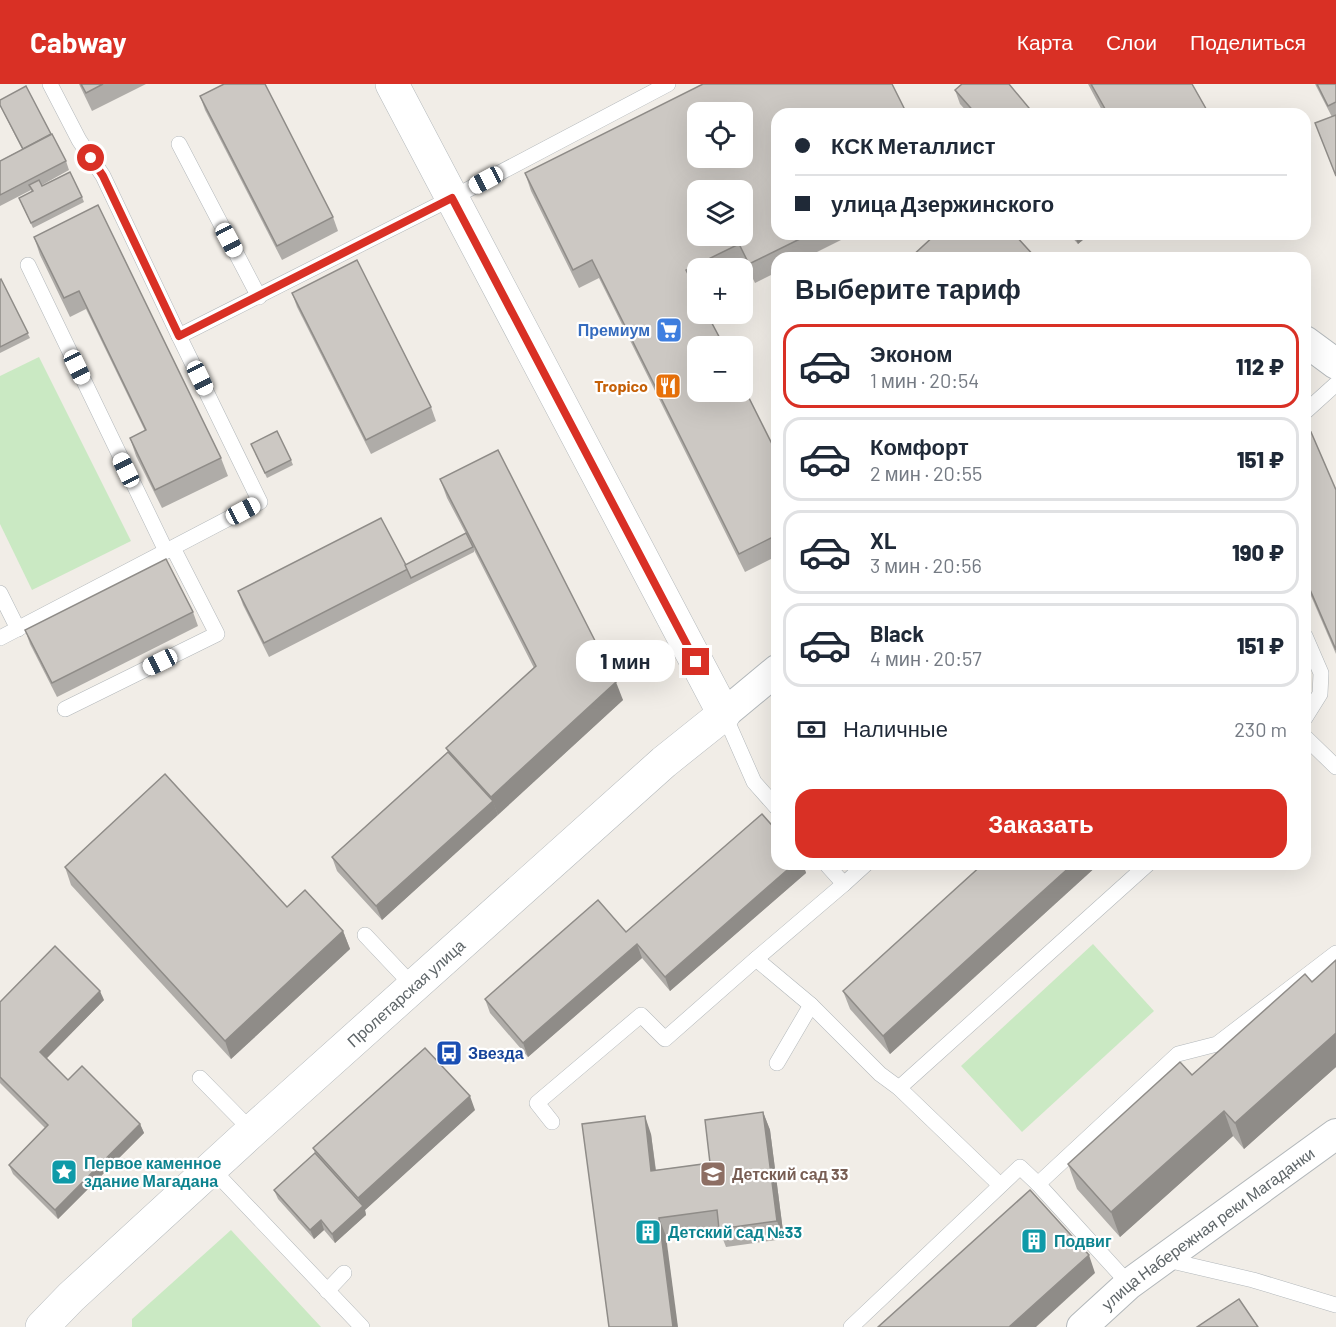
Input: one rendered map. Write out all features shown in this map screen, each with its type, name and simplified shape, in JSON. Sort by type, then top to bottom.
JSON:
[{"type":"street","points":[[392,84],[724,714]]},
{"type":"street","points":[[1311,345],[1336,364]]},
{"type":"street","name":"Пролетарская улица","points":[[42,1327],[71,1297],[252,1131],[664,762],[771,675]]},
{"type":"street","name":"улица Набережная реки Магаданки","points":[[1082,1327],[1129,1284],[1336,1134]]},
{"type":"lane","points":[[0,638],[260,502],[103,176],[79,140],[50,84]]},
{"type":"lane","points":[[179,336],[452,198],[668,84]]},
{"type":"lane","points":[[179,144],[259,297]]},
{"type":"lane","points":[[28,265],[169,550],[217,634],[65,709]]},
{"type":"lane","points":[[1311,407],[1336,384]]},
{"type":"lane","points":[[0,593],[18,629]]},
{"type":"lane","points":[[1311,650],[1321,673],[1320,694],[1311,708]]},
{"type":"lane","points":[[724,714],[754,782],[771,801]]},
{"type":"lane","points":[[1311,743],[1336,767]]},
{"type":"lane","points":[[831,870],[844,884]]},
{"type":"lane","points":[[552,1122],[537,1102],[641,1016],[665,1039],[859,870]]},
{"type":"lane","points":[[898,1088],[1141,870]]},
{"type":"lane","points":[[365,935],[414,987]]},
{"type":"lane","points":[[1038,1184],[1178,1054],[1216,1044],[1336,953]]},
{"type":"lane","points":[[756,959],[811,1005],[880,1074],[898,1088],[1000,1185]]},
{"type":"lane","points":[[777,1063],[811,1005]]},
{"type":"lane","points":[[200,1078],[252,1131]]},
{"type":"lane","points":[[851,1327],[1020,1167],[1129,1284]]},
{"type":"lane","points":[[212,1169],[362,1327]]},
{"type":"lane","points":[[1163,1259],[1253,1280],[1336,1305]]},
{"type":"lane","points":[[327,1291],[344,1273]]},
{"type":"green space","points":[[39,357],[131,541],[32,590],[0,524],[0,376]]},
{"type":"green space","points":[[1093,944],[1154,1011],[1022,1132],[961,1066]]},
{"type":"green space","points":[[231,1230],[321,1327],[132,1327],[132,1319]]},
{"type":"building","points":[[81,84],[103,84],[86,93]]},
{"type":"building","points":[[224,84],[265,84],[333,217],[277,246],[200,96]]},
{"type":"building","name":"Премиум","points":[[703,84],[892,84],[904,108],[771,108],[771,240],[798,240],[753,262],[753,258],[746,258],[740,246],[753,246],[753,180],[687,180],[687,246],[735,246],[710,258],[687,258],[687,324],[712,324],[719,336],[687,336],[687,402],[751,402],[771,442],[771,538],[739,554],[592,260],[573,270],[525,173]]},
{"type":"building","points":[[962,84],[1009,84],[1029,108],[971,108],[955,90]]},
{"type":"building","points":[[1091,84],[1192,84],[1206,108],[1105,108]]},
{"type":"building","points":[[1317,84],[1336,84],[1336,102],[1328,106]]},
{"type":"building","points":[[26,86],[51,134],[23,149],[0,105],[0,100]]},
{"type":"building","points":[[1336,115],[1336,176],[1315,123]]},
{"type":"building","points":[[52,134],[66,161],[0,195],[0,161]]},
{"type":"building","points":[[70,172],[82,197],[31,223],[19,198],[33,191],[29,185],[39,180],[42,186]]},
{"type":"building","points":[[98,205],[221,458],[155,490],[130,438],[146,430],[79,291],[64,298],[34,237]]},
{"type":"building","points":[[930,240],[1020,240],[1030,252],[916,252]]},
{"type":"building","points":[[357,260],[431,407],[366,440],[292,293]]},
{"type":"building","points":[[0,280],[28,333],[0,347]]},
{"type":"building","points":[[277,431],[291,460],[265,473],[251,444]]},
{"type":"building","points":[[1311,432],[1336,490],[1336,650],[1311,592]]},
{"type":"building","points":[[498,450],[616,682],[491,797],[446,748],[536,666],[440,479]]},
{"type":"building","points":[[381,518],[408,569],[264,643],[238,591]]},
{"type":"building","points":[[466,533],[473,547],[411,578],[405,565]]},
{"type":"building","points":[[166,559],[193,612],[52,683],[25,630]]},
{"type":"building","points":[[448,752],[493,801],[376,906],[332,857]]},
{"type":"building","points":[[165,774],[287,907],[305,890],[343,931],[225,1041],[65,867]]},
{"type":"building","points":[[762,814],[771,824],[771,870],[787,870],[665,977],[637,944],[523,1043],[485,999],[598,900],[626,932]]},
{"type":"building","points":[[976,870],[1066,870],[883,1036],[843,991]]},
{"type":"building","points":[[55,946],[100,991],[40,1052],[68,1080],[82,1066],[140,1124],[55,1210],[9,1165],[48,1125],[0,1077],[0,1002]]},
{"type":"building","points":[[1336,960],[1336,1033],[1235,1123],[1224,1111],[1111,1212],[1068,1164],[1180,1062],[1192,1075],[1305,974],[1312,982]]},
{"type":"building","points":[[425,1048],[470,1096],[358,1198],[313,1148]]},
{"type":"building","name":"Детский сад №33","points":[[763,1112],[777,1221],[719,1229],[717,1210],[659,1218],[673,1327],[609,1327],[582,1124],[645,1116],[651,1171],[710,1163],[705,1120]]},
{"type":"building","points":[[315,1153],[363,1206],[332,1234],[321,1220],[310,1230],[274,1190]]},
{"type":"building","name":"Подвиг","points":[[1030,1190],[1089,1255],[1009,1327],[878,1327]]},
{"type":"building","points":[[1239,1299],[1258,1327],[1197,1327]]},
{"type":"place","name":"Премиум","points":[[669,330]]},
{"type":"place","name":"Tropico","points":[[668,386]]},
{"type":"place","name":"Звезда","points":[[449,1053]]},
{"type":"place","name":"Первое каменное здание Магадана","points":[[64,1172]]},
{"type":"place","name":"Детский сад 33","points":[[713,1174]]},
{"type":"place","name":"Детский сад №33","points":[[648,1232]]},
{"type":"place","name":"Подвиг","points":[[1034,1241]]},
{"type":"route","points":[[91,158],[103,176],[179,336],[452,198],[696,662]]}]
